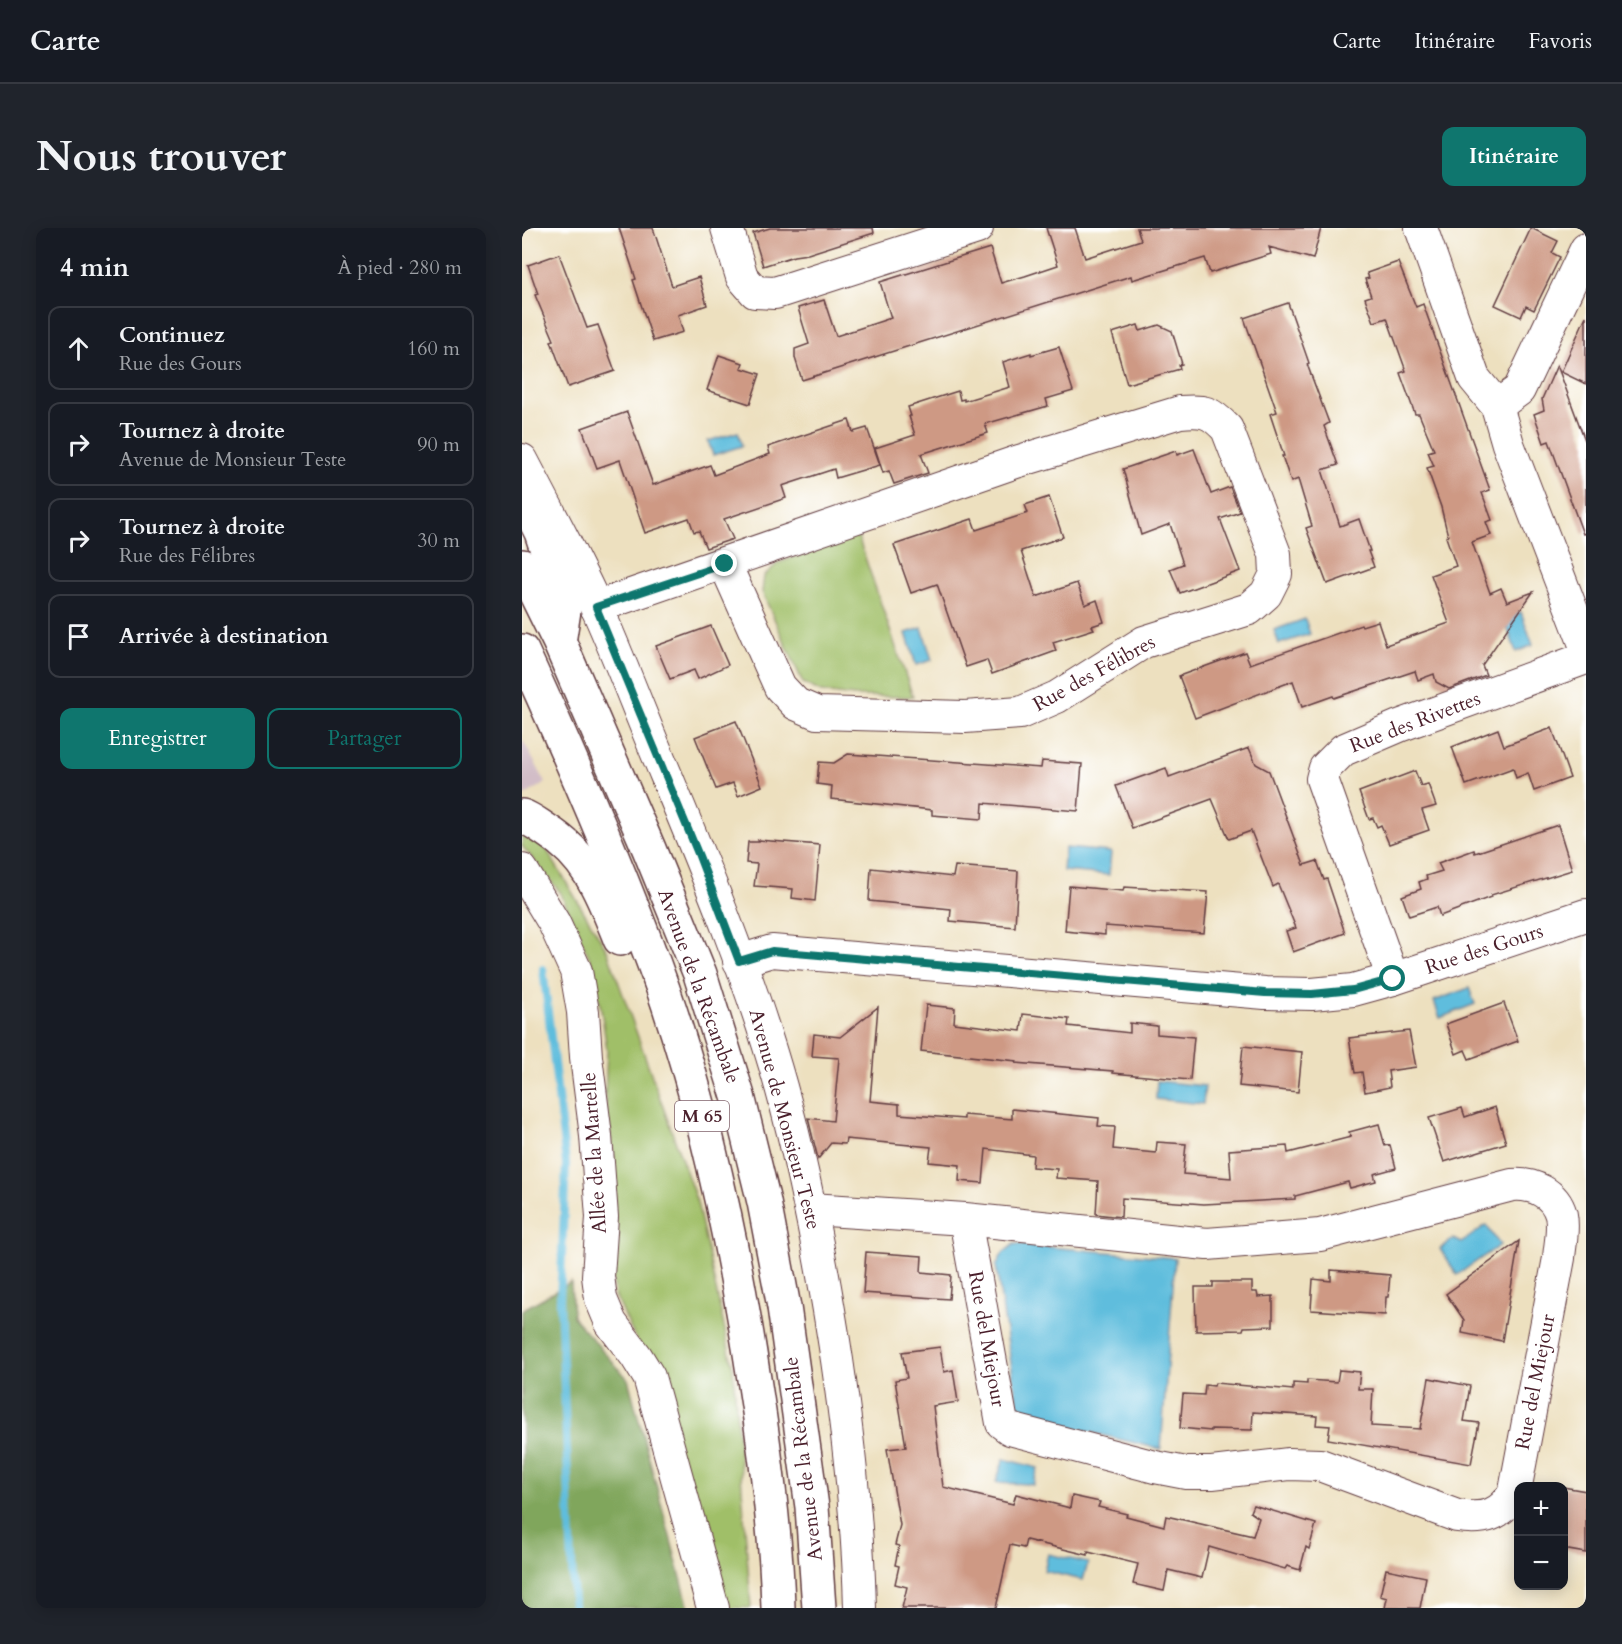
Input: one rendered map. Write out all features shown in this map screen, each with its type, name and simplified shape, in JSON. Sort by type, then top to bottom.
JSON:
[{"type":"main road","points":[[522,494],[541,532],[565,604],[559,641]]},
{"type":"main road","name":"Avenue de la Récambale","points":[[522,566],[559,641],[650,849],[700,974],[738,1096],[764,1202],[784,1307],[812,1508],[819,1608]]},
{"type":"main road","name":"Avenue de la Récambale","points":[[522,651],[578,775],[620,878],[663,990],[699,1104],[726,1213],[745,1315],[772,1510],[778,1608]]},
{"type":"main road","points":[[522,816],[560,838],[583,861],[604,899],[620,941],[699,1104]]},
{"type":"street","points":[[727,228],[742,277],[755,292],[775,293],[977,228]]},
{"type":"street","points":[[1420,228],[1474,378],[1497,406],[1508,444],[1586,647]]},
{"type":"street","points":[[1497,406],[1519,390],[1575,301],[1586,249]]},
{"type":"street","name":"Rue des Félibres","points":[[596,607],[1016,462],[1180,412],[1198,410],[1215,416],[1227,429],[1275,554],[1276,574],[1266,594],[1249,609],[1144,642],[1057,697],[1020,713],[965,717],[818,714],[796,704],[780,687],[725,564]]},
{"type":"street","name":"Avenue de Monsieur Teste","points":[[522,460],[596,607],[699,856],[754,1000],[781,1088],[811,1209],[829,1308],[855,1506],[860,1608]]},
{"type":"street","name":"Rue des Rivettes","points":[[1393,979],[1322,779],[1325,768],[1343,750],[1399,726],[1586,658]]},
{"type":"street","name":"Allée de la Martelle","points":[[522,870],[554,923],[576,971],[583,1012],[596,1136],[602,1216],[598,1276],[601,1299],[611,1323],[649,1377],[712,1608]]},
{"type":"street","name":"Rue des Gours","points":[[739,961],[772,951],[1265,993],[1312,994],[1353,990],[1393,979],[1586,915]]},
{"type":"street","name":"Rue del Miejour","points":[[811,1209],[965,1219],[1207,1244],[1320,1235],[1512,1185],[1524,1184],[1536,1187],[1548,1195],[1557,1206],[1561,1215],[1562,1229],[1559,1258],[1515,1491],[1509,1502],[1499,1512],[1489,1516],[1469,1518],[1457,1516],[1320,1464],[1289,1464],[1212,1473],[1186,1473],[1010,1429],[1002,1423],[965,1219]]},
{"type":"shaded area","points":[[522,739],[546,783],[522,797]]},
{"type":"green space","points":[[857,534],[913,697],[854,696],[821,692],[803,683],[762,592],[764,576],[778,563]]},
{"type":"green space","points":[[522,829],[545,847],[607,950],[697,1202],[733,1368],[751,1608],[722,1608],[636,1340],[615,1295],[610,1258],[614,1224],[615,1165],[605,1096],[607,1050],[601,1009],[590,959],[560,892],[522,846]]},
{"type":"green space","points":[[571,1282],[573,1317],[628,1379],[689,1608],[522,1608],[522,1310]]},
{"type":"water","points":[[738,432],[742,446],[713,455],[708,441]]},
{"type":"water","points":[[1521,612],[1533,645],[1516,652],[1504,618]]},
{"type":"water","points":[[1305,619],[1310,634],[1279,644],[1274,630]]},
{"type":"water","points":[[922,628],[932,660],[916,665],[906,633]]},
{"type":"water","points":[[1065,848],[1111,852],[1109,875],[1063,871]]},
{"type":"water","points":[[1469,988],[1475,1004],[1440,1018],[1434,1001]]},
{"type":"water","points":[[1157,1081],[1205,1086],[1203,1104],[1156,1099]]},
{"type":"water","points":[[1486,1225],[1500,1245],[1457,1275],[1440,1249],[1453,1239],[1461,1243]]},
{"type":"water","points":[[1014,1244],[1175,1258],[1161,1449],[1025,1417],[1017,1402],[996,1266],[1003,1253]]},
{"type":"water","points":[[1004,1459],[1038,1468],[1033,1485],[996,1482]]},
{"type":"water","points":[[1048,1554],[1088,1563],[1083,1580],[1044,1571]]},
{"type":"building","points":[[619,228],[653,228],[672,286],[699,277],[707,305],[678,315],[683,332],[653,341]]},
{"type":"building","points":[[770,228],[873,228],[874,233],[763,266],[753,233]]},
{"type":"building","points":[[1046,228],[1075,228],[1085,258],[1141,240],[1137,228],[1321,228],[1313,259],[1269,247],[1271,254],[1210,273],[1205,258],[1132,280],[1131,276],[802,380],[795,358],[795,349],[809,344],[798,308],[824,300],[836,336],[891,318],[880,282],[990,248],[1001,283],[1025,276],[1058,265]]},
{"type":"building","points":[[1531,228],[1558,241],[1552,253],[1560,257],[1534,310],[1526,306],[1521,317],[1495,305]]},
{"type":"building","points":[[559,254],[587,328],[598,325],[615,371],[568,387],[551,341],[554,340],[535,295],[538,294],[528,265]]},
{"type":"building","points":[[1398,262],[1416,307],[1423,304],[1490,490],[1482,493],[1492,520],[1486,522],[1491,535],[1472,542],[1490,593],[1501,588],[1507,602],[1533,592],[1482,665],[1486,675],[1449,689],[1436,682],[1434,674],[1418,680],[1415,671],[1302,707],[1293,681],[1195,718],[1179,676],[1245,652],[1250,664],[1378,621],[1386,645],[1449,623],[1431,575],[1456,566],[1446,537],[1448,536],[1441,507],[1427,468],[1434,466],[1428,452],[1434,450],[1419,414],[1415,414],[1400,373],[1406,371],[1387,318],[1374,322],[1365,298],[1371,296],[1365,279],[1369,278],[1367,273]]},
{"type":"building","points":[[1288,303],[1329,423],[1324,426],[1338,465],[1322,470],[1340,526],[1359,519],[1374,567],[1327,584],[1306,528],[1312,526],[1298,479],[1291,482],[1282,456],[1284,456],[1270,414],[1277,412],[1244,318]]},
{"type":"building","points":[[1586,316],[1586,384],[1561,372]]},
{"type":"building","points":[[1138,325],[1140,331],[1159,325],[1172,331],[1182,364],[1179,365],[1180,369],[1127,384],[1112,333]]},
{"type":"building","points":[[1059,347],[1073,391],[1046,399],[1048,406],[985,424],[988,433],[921,454],[928,473],[894,484],[889,471],[883,473],[875,448],[915,435],[908,407],[958,391],[960,400],[964,399],[964,401],[1010,387],[1003,362]]},
{"type":"building","points":[[719,355],[743,363],[741,368],[760,374],[750,404],[707,390]]},
{"type":"building","points":[[1557,365],[1586,443],[1586,533],[1583,534],[1549,441],[1544,443],[1534,414],[1544,410],[1542,399]]},
{"type":"building","points":[[627,412],[653,485],[710,465],[714,475],[770,454],[768,447],[849,420],[853,432],[867,428],[880,465],[836,478],[834,469],[782,486],[786,498],[724,519],[733,539],[706,548],[699,531],[694,532],[689,518],[645,533],[620,460],[597,468],[582,428]]},
{"type":"building","points":[[1194,449],[1211,494],[1230,487],[1240,512],[1220,519],[1240,571],[1180,593],[1170,569],[1183,564],[1170,524],[1141,535],[1123,469],[1176,451],[1177,455]]},
{"type":"building","points":[[1049,497],[1063,537],[1021,551],[1036,597],[1077,583],[1085,605],[1097,600],[1104,622],[1092,626],[1094,629],[1053,642],[1056,651],[992,674],[987,660],[966,667],[937,584],[911,593],[894,545],[972,519],[976,530],[1028,513],[1025,505]]},
{"type":"building","points":[[711,626],[728,665],[698,679],[694,670],[670,679],[656,646]]},
{"type":"building","points":[[736,721],[762,786],[738,796],[733,783],[716,789],[695,737]]},
{"type":"building","points":[[1552,728],[1570,778],[1534,791],[1528,773],[1516,778],[1513,768],[1466,785],[1452,747],[1498,729],[1504,746]]},
{"type":"building","points":[[1249,748],[1256,764],[1269,771],[1304,865],[1317,861],[1324,880],[1327,879],[1345,933],[1293,952],[1286,931],[1296,928],[1278,884],[1273,887],[1251,831],[1229,839],[1212,799],[1132,828],[1116,786],[1166,768],[1169,777]]},
{"type":"building","points":[[848,754],[1041,768],[1042,761],[1082,764],[1078,811],[983,803],[982,819],[932,815],[932,810],[831,799],[832,786],[817,784],[819,762],[834,763]]},
{"type":"building","points":[[1415,771],[1421,786],[1428,784],[1436,806],[1422,810],[1429,830],[1389,844],[1381,825],[1377,827],[1373,818],[1369,819],[1359,792]]},
{"type":"building","points":[[1558,825],[1572,870],[1491,895],[1491,897],[1440,916],[1437,907],[1409,916],[1402,896],[1421,889],[1419,882],[1427,879],[1426,876],[1442,871],[1438,863]]},
{"type":"building","points":[[758,840],[820,845],[815,901],[792,898],[793,889],[754,886],[757,864],[746,863],[748,842],[759,842]]},
{"type":"building","points":[[955,866],[1018,871],[1015,927],[950,921],[951,909],[869,901],[871,868],[953,877]]},
{"type":"building","points":[[1069,886],[1123,891],[1124,887],[1208,892],[1204,933],[1105,926],[1105,935],[1065,931]]},
{"type":"building","points":[[1504,1003],[1518,1041],[1469,1059],[1465,1050],[1456,1054],[1446,1024]]},
{"type":"building","points":[[926,1005],[955,1008],[954,1023],[1021,1031],[1023,1014],[1069,1019],[1068,1026],[1130,1033],[1130,1023],[1157,1026],[1157,1034],[1194,1037],[1190,1080],[921,1051]]},
{"type":"building","points":[[878,1007],[870,1101],[899,1104],[899,1114],[964,1119],[964,1115],[1012,1119],[1012,1109],[1099,1118],[1098,1126],[1115,1127],[1113,1149],[1156,1153],[1157,1142],[1186,1144],[1183,1174],[1231,1178],[1229,1150],[1287,1146],[1288,1153],[1351,1137],[1349,1132],[1379,1124],[1385,1146],[1390,1145],[1396,1168],[1374,1174],[1376,1181],[1350,1188],[1348,1182],[1295,1196],[1295,1199],[1204,1204],[1122,1198],[1121,1217],[1096,1214],[1098,1181],[1056,1178],[1057,1169],[1032,1167],[1033,1155],[986,1149],[983,1183],[959,1181],[960,1165],[929,1162],[931,1147],[846,1139],[845,1144],[831,1143],[818,1159],[808,1118],[833,1121],[839,1058],[812,1056],[814,1034],[840,1037]]},
{"type":"building","points":[[1409,1031],[1416,1067],[1388,1071],[1390,1087],[1365,1092],[1362,1072],[1355,1073],[1349,1038]]},
{"type":"building","points":[[1243,1046],[1302,1052],[1298,1092],[1239,1086]]},
{"type":"building","points":[[1495,1107],[1506,1143],[1444,1162],[1429,1118],[1462,1108],[1465,1117]]},
{"type":"building","points":[[1519,1241],[1502,1341],[1462,1333],[1464,1320],[1446,1294]]},
{"type":"building","points":[[866,1252],[922,1256],[921,1272],[951,1275],[949,1299],[863,1293]]},
{"type":"building","points":[[1331,1270],[1390,1275],[1385,1315],[1311,1310],[1313,1279],[1331,1281]]},
{"type":"building","points":[[1213,1282],[1252,1282],[1252,1292],[1257,1292],[1258,1297],[1273,1296],[1273,1326],[1244,1327],[1243,1330],[1196,1331],[1195,1287],[1213,1287]]},
{"type":"building","points":[[940,1347],[944,1372],[953,1370],[958,1402],[933,1406],[943,1487],[1013,1504],[1016,1494],[1070,1508],[1072,1496],[1100,1502],[1098,1507],[1164,1526],[1166,1516],[1253,1536],[1259,1518],[1250,1512],[1253,1505],[1316,1524],[1309,1549],[1306,1547],[1300,1570],[1287,1566],[1285,1569],[1209,1547],[1202,1578],[1168,1570],[1164,1591],[1133,1584],[1138,1564],[1026,1540],[1024,1548],[1010,1545],[996,1608],[902,1608],[907,1587],[895,1584],[899,1566],[895,1565],[899,1546],[895,1545],[900,1525],[887,1449],[906,1447],[895,1380],[907,1378],[902,1352]]},
{"type":"building","points":[[1339,1370],[1360,1372],[1358,1389],[1373,1389],[1371,1426],[1420,1429],[1429,1378],[1470,1386],[1464,1421],[1479,1423],[1471,1464],[1328,1439],[1330,1426],[1316,1425],[1317,1416],[1253,1412],[1252,1430],[1211,1429],[1211,1431],[1180,1428],[1183,1394],[1204,1395],[1205,1385],[1214,1386],[1215,1383],[1293,1390],[1293,1383],[1307,1384],[1307,1380],[1337,1382]]},
{"type":"building","points":[[1568,1488],[1586,1491],[1586,1553],[1568,1550]]},
{"type":"building","points":[[1386,1569],[1426,1577],[1420,1608],[1385,1608],[1387,1598],[1380,1596]]},
{"type":"waterway","points":[[543,969],[566,1164],[560,1301],[574,1608]]},
{"type":"route","points":[[725,564],[596,607],[699,856],[739,961],[772,951],[1265,993],[1312,994],[1353,990],[1393,979]]}]
